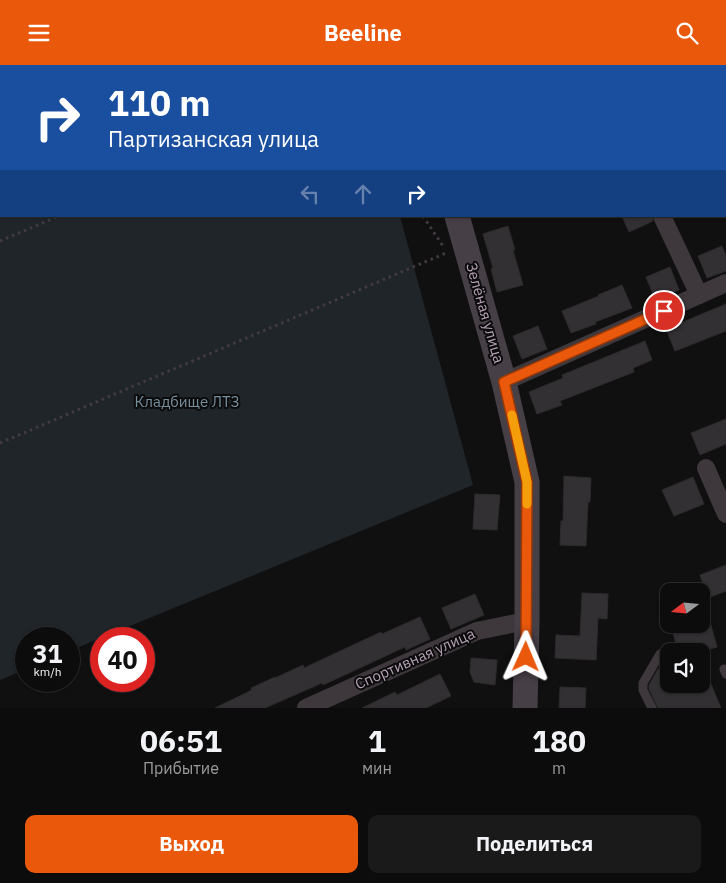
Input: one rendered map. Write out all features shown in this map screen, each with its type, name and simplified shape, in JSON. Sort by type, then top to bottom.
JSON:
[{"type":"street","name":"Зелёная улица","points":[[457,217],[504,382],[527,482],[525,708]]},
{"type":"street","points":[[662,217],[699,295]]},
{"type":"street","points":[[504,382],[726,283]]},
{"type":"street","points":[[706,468],[726,513]]},
{"type":"street","name":"Спортивная улица","points":[[306,708],[477,631],[516,623],[527,624]]},
{"type":"lane","points":[[652,708],[643,690],[643,683],[660,654]]},
{"type":"path","points":[[0,241],[57,217]]},
{"type":"path","points":[[0,443],[448,253],[424,217]]},
{"type":"green space","name":"Кладбище ЛТЗ","points":[[0,217],[400,217],[473,485],[127,627],[90,627],[90,642],[80,646],[80,627],[15,627],[15,674],[0,680]]},
{"type":"building","points":[[622,217],[652,217],[653,221],[629,232]]},
{"type":"building","points":[[508,226],[523,285],[497,292],[491,269],[493,268],[483,234]]},
{"type":"building","points":[[722,246],[726,256],[726,271],[707,278],[698,256]]},
{"type":"building","points":[[670,267],[679,290],[655,299],[646,277]]},
{"type":"building","points":[[622,285],[632,308],[571,333],[562,311]]},
{"type":"building","points":[[726,304],[726,331],[675,351],[666,329]]},
{"type":"building","points":[[538,326],[547,349],[522,359],[513,336]]},
{"type":"building","points":[[645,341],[652,360],[633,368],[634,372],[560,401],[562,405],[537,414],[529,392],[563,378],[562,375]]},
{"type":"building","points":[[726,419],[726,444],[700,455],[691,433]]},
{"type":"building","points":[[564,476],[591,478],[586,546],[560,545],[561,521],[563,521]]},
{"type":"building","points":[[693,477],[704,504],[674,516],[662,490]]},
{"type":"building","points":[[475,494],[500,495],[497,530],[473,529]]},
{"type":"building","points":[[726,565],[726,591],[710,597],[710,583],[703,583],[700,575]]},
{"type":"building","points":[[582,593],[608,594],[607,619],[598,618],[596,660],[555,658],[556,635],[580,636]]},
{"type":"building","points":[[475,594],[484,615],[451,629],[442,608]]},
{"type":"building","points":[[420,617],[430,639],[406,650],[405,647],[323,685],[322,683],[265,708],[215,708],[275,677],[303,665],[304,668],[381,632],[382,634]]},
{"type":"building","points":[[710,622],[717,647],[710,649],[710,643],[676,643],[673,633],[710,633]]},
{"type":"building","points":[[471,658],[497,660],[495,685],[474,682],[470,672]]},
{"type":"building","points":[[660,668],[660,693],[710,693],[711,684],[721,708],[658,708],[649,685]]},
{"type":"building","points":[[440,674],[451,696],[426,708],[362,708],[395,692],[397,695]]},
{"type":"building","points":[[560,687],[586,688],[585,708],[559,708]]},
{"type":"slow traffic","points":[[512,415],[527,482],[527,504]]},
{"type":"route","points":[[526,657],[527,482],[504,382],[664,311]]}]
